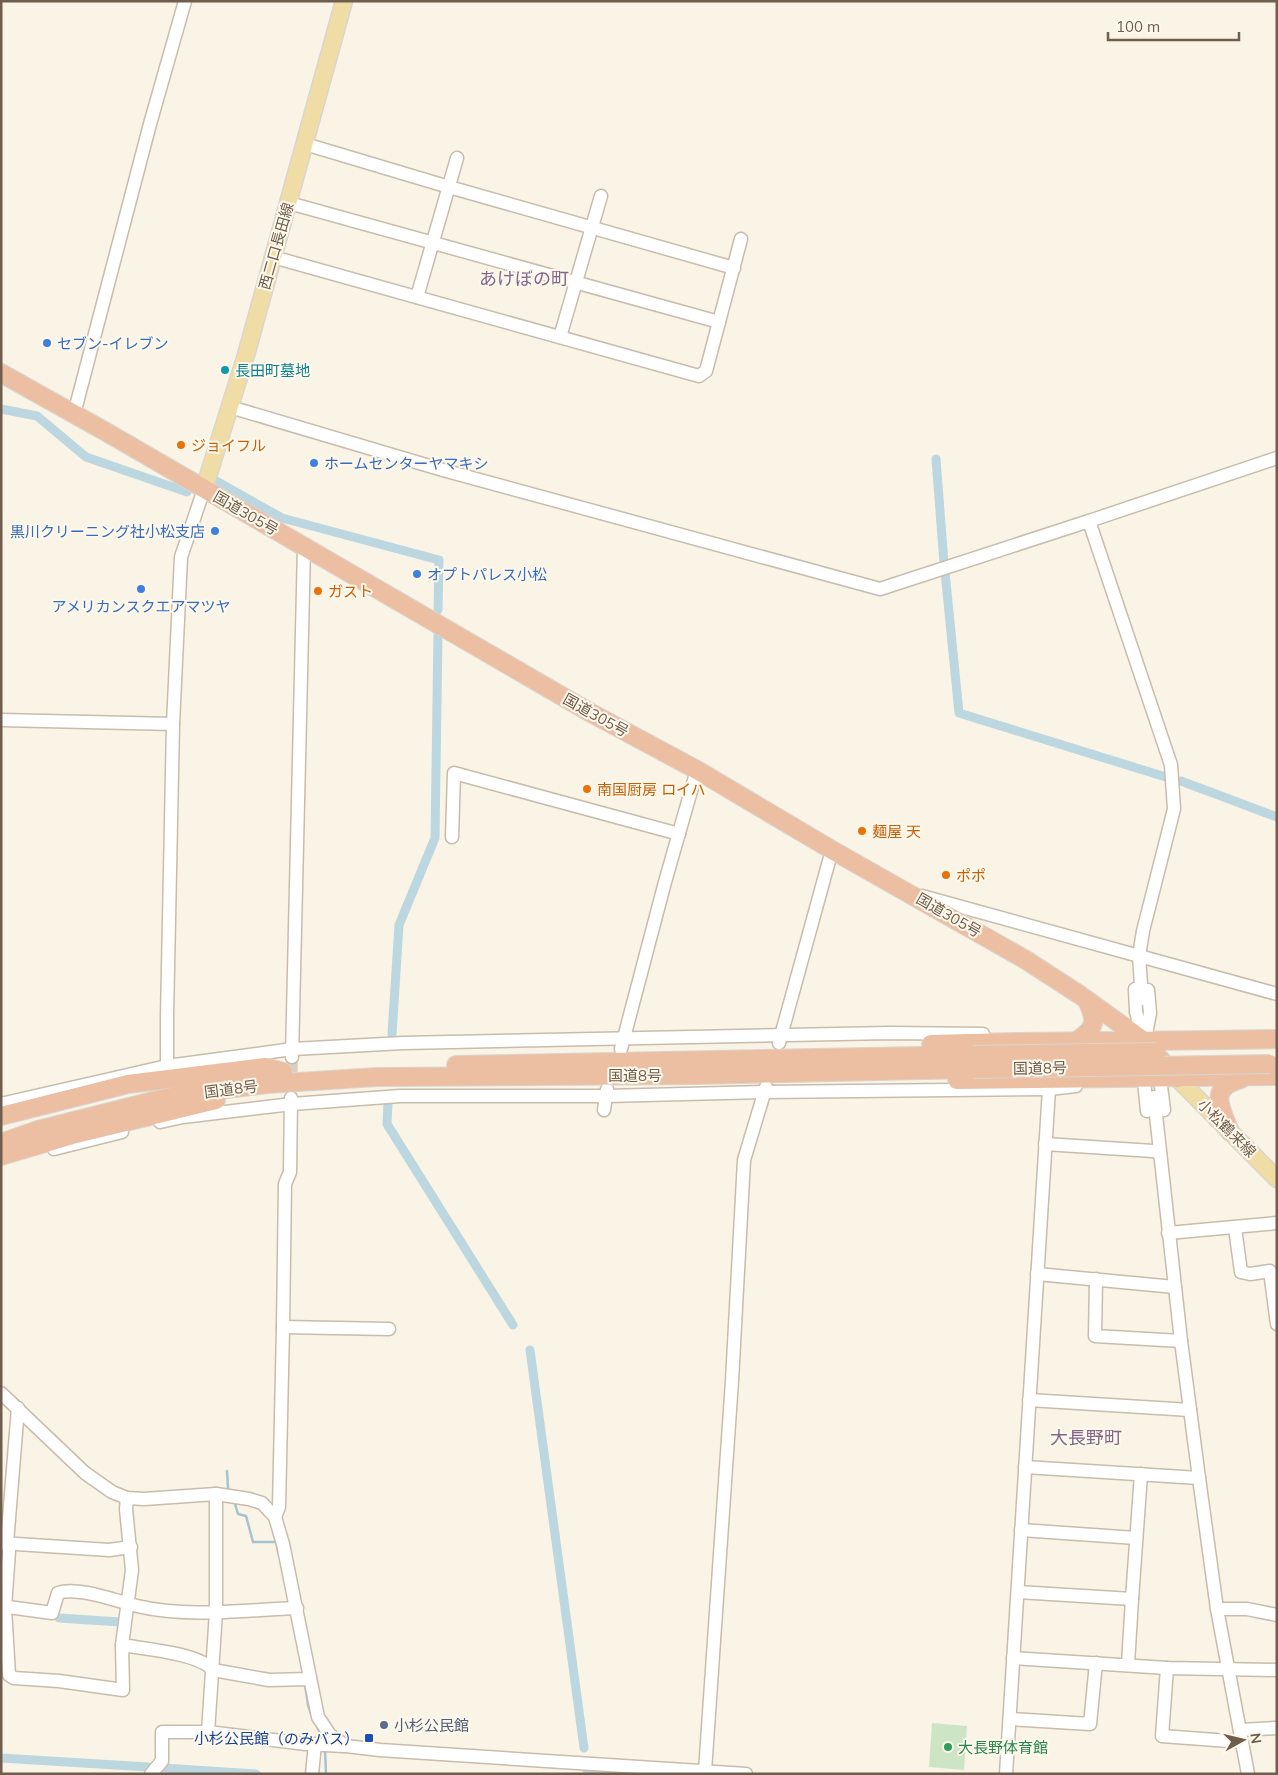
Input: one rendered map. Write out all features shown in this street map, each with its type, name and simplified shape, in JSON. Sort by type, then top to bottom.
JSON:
[{"type":"highway","name":"国道305号","points":[[1,373],[591,713],[697,770],[832,850],[1026,960],[1087,1000],[1144,1041],[1160,1078]]},
{"type":"highway","points":[[1078,1040],[1088,1033],[1093,1026],[1094,1016],[1087,1000]]},
{"type":"highway","points":[[1190,1041],[1216,1032],[1277,1031]]},
{"type":"highway","points":[[679,1061],[748,1052],[1078,1040],[1190,1041],[1270,1062]]},
{"type":"highway","name":"国道8号","points":[[1,1130],[76,1108],[182,1086],[291,1077],[369,1066],[679,1061],[1270,1062]]},
{"type":"highway","name":"国道8号","points":[[1,1143],[38,1130],[186,1094],[268,1084],[291,1077],[696,1075],[974,1062]]},
{"type":"highway","points":[[696,1075],[709,1082],[1160,1078],[1270,1062]]},
{"type":"highway","points":[[1270,1062],[1277,1083]]},
{"type":"highway","points":[[1230,1132],[1219,1098],[1220,1090],[1230,1082],[1270,1062]]},
{"type":"highway","points":[[1,1116],[128,1084],[265,1067],[291,1077]]},
{"type":"highway","points":[[1,1156],[124,1121],[245,1092],[291,1077]]},
{"type":"main road","name":"西二口長田線","points":[[204,489],[273,258],[344,1]]},
{"type":"main road","name":"小松鶴来線","points":[[1160,1078],[1230,1132],[1277,1179]]},
{"type":"street","points":[[74,414],[150,124],[185,1]]},
{"type":"street","points":[[305,144],[734,268]]},
{"type":"street","points":[[417,297],[457,158]]},
{"type":"street","points":[[560,337],[601,196]]},
{"type":"street","points":[[288,203],[719,322]]},
{"type":"street","points":[[273,258],[699,376],[706,371],[741,239]]},
{"type":"street","points":[[230,407],[443,470],[880,589],[1277,458]]},
{"type":"street","points":[[167,1070],[173,724],[181,557],[204,489]]},
{"type":"street","points":[[1089,521],[1171,765],[1174,809],[1143,931],[1139,956],[1142,999]]},
{"type":"street","points":[[275,1517],[279,1506],[285,1184],[290,1172],[304,547]]},
{"type":"street","points":[[1,720],[173,724]]},
{"type":"street","points":[[622,1044],[697,770]]},
{"type":"street","points":[[452,837],[454,773],[679,834]]},
{"type":"street","points":[[780,1039],[832,850]]},
{"type":"street","points":[[911,894],[966,907],[1277,994]]},
{"type":"street","points":[[1139,956],[1146,963],[1150,1013],[1144,1041],[1160,1078],[1167,1140],[1160,1153]]},
{"type":"street","points":[[1,1165],[42,1152],[167,1119],[291,1077],[402,1043],[622,1044],[888,1034],[1014,1035],[1041,1041]]},
{"type":"street","points":[[1,1104],[167,1070],[291,1077],[400,1096],[765,1090],[1049,1089],[1113,1079]]},
{"type":"street","points":[[1006,1774],[1049,1089]]},
{"type":"street","points":[[705,1771],[732,1381],[744,1160],[765,1090]]},
{"type":"street","points":[[604,1110],[606,1092]]},
{"type":"street","points":[[1154,1097],[1181,1342],[1217,1609],[1248,1774]]},
{"type":"street","points":[[1045,1144],[1160,1153]]},
{"type":"street","points":[[1168,1233],[1277,1223]]},
{"type":"street","points":[[1235,1228],[1241,1272],[1250,1274],[1273,1270],[1277,1324]]},
{"type":"street","points":[[1036,1274],[1175,1287]]},
{"type":"street","points":[[1096,1279],[1095,1336],[1181,1342]]},
{"type":"street","points":[[283,1327],[389,1329]]},
{"type":"street","points":[[1,1393],[85,1473],[112,1492],[127,1498],[144,1499],[216,1494],[249,1499],[262,1504],[275,1517],[284,1544],[318,1717],[330,1736],[346,1746]]},
{"type":"street","points":[[1029,1400],[1190,1410]]},
{"type":"street","points":[[18,1408],[4,1543],[10,1551],[3,1607],[9,1675],[14,1678],[59,1681],[123,1690],[122,1645],[132,1570],[126,1509],[127,1498]]},
{"type":"street","points":[[1025,1466],[1199,1478]]},
{"type":"street","points":[[1128,1664],[1141,1474]]},
{"type":"street","points":[[208,1732],[216,1612],[216,1494]]},
{"type":"street","points":[[1021,1530],[1136,1538]]},
{"type":"street","points":[[4,1543],[109,1550],[131,1547]]},
{"type":"street","points":[[3,1607],[52,1613],[58,1593],[65,1590],[176,1612],[297,1608]]},
{"type":"street","points":[[1018,1592],[1132,1599]]},
{"type":"street","points":[[1217,1609],[1248,1610],[1277,1615]]},
{"type":"street","points":[[122,1645],[179,1655],[208,1665],[212,1670],[269,1680],[310,1679]]},
{"type":"street","points":[[1013,1658],[1167,1668],[1277,1670]]},
{"type":"street","points":[[1010,1719],[1090,1724],[1096,1663]]},
{"type":"street","points":[[1167,1668],[1162,1736],[1241,1736],[1277,1728]]},
{"type":"street","points":[[151,1774],[162,1761],[162,1732],[208,1732],[380,1750],[615,1769],[746,1774]]},
{"type":"street","points":[[312,1774],[315,1744]]},
{"type":"green space","name":"大長野体育館","points":[[932,1723],[967,1726],[964,1770],[929,1767]]},
{"type":"waterway","points":[[1,409],[37,416],[86,457],[187,492]]},
{"type":"waterway","points":[[936,459],[944,563]]},
{"type":"waterway","points":[[216,481],[282,518],[439,560],[438,610]]},
{"type":"waterway","points":[[945,572],[959,713],[1169,778]]},
{"type":"waterway","points":[[392,1034],[399,925],[435,838],[438,633]]},
{"type":"waterway","points":[[1181,781],[1277,817]]},
{"type":"waterway","points":[[388,1102],[387,1124],[513,1325]]},
{"type":"waterway","points":[[530,1350],[584,1748]]},
{"type":"waterway","points":[[227,1471],[228,1488]]},
{"type":"waterway","points":[[235,1504],[238,1514],[246,1516],[253,1542],[276,1542],[279,1555]]},
{"type":"waterway","points":[[59,1618],[120,1622]]},
{"type":"waterway","points":[[305,1684],[311,1714]]},
{"type":"waterway","points":[[316,1724],[319,1731]]},
{"type":"waterway","points":[[325,1750],[326,1774]]},
{"type":"waterway","points":[[1,1758],[148,1767]]},
{"type":"waterway","points":[[163,1768],[256,1774]]},
{"type":"waterway","points":[[587,1770],[607,1772]]},
{"type":"waterway","points":[[620,1773],[627,1774]]},
{"type":"tunnel","points":[[291,1091],[292,1057]]},
{"type":"place","name":"セブン-イレブン","points":[[47,343]]},
{"type":"place","name":"長田町墓地","points":[[225,370]]},
{"type":"place","name":"ジョイフル","points":[[181,445]]},
{"type":"place","name":"ホームセンターヤマキシ","points":[[314,463]]},
{"type":"place","name":"黒川クリーニング社小松支店","points":[[215,531]]},
{"type":"place","name":"オプトパレス小松","points":[[417,574]]},
{"type":"place","name":"アメリカンスクエアマツヤ","points":[[141,589]]},
{"type":"place","name":"ガスト","points":[[318,591]]},
{"type":"place","name":"南国厨房 ロイハ","points":[[587,789]]},
{"type":"place","name":"麺屋 天","points":[[862,831]]},
{"type":"place","name":"ポポ","points":[[946,875]]},
{"type":"place","name":"小杉公民館","points":[[384,1725]]},
{"type":"place","name":"小杉公民館（のみバス）","points":[[369,1738]]},
{"type":"place","name":"大長野体育館","points":[[948,1747]]},
{"type":"district","name":"あけぼの町","points":[[524,278]]},
{"type":"district","name":"大長野町","points":[[1086,1437]]}]
